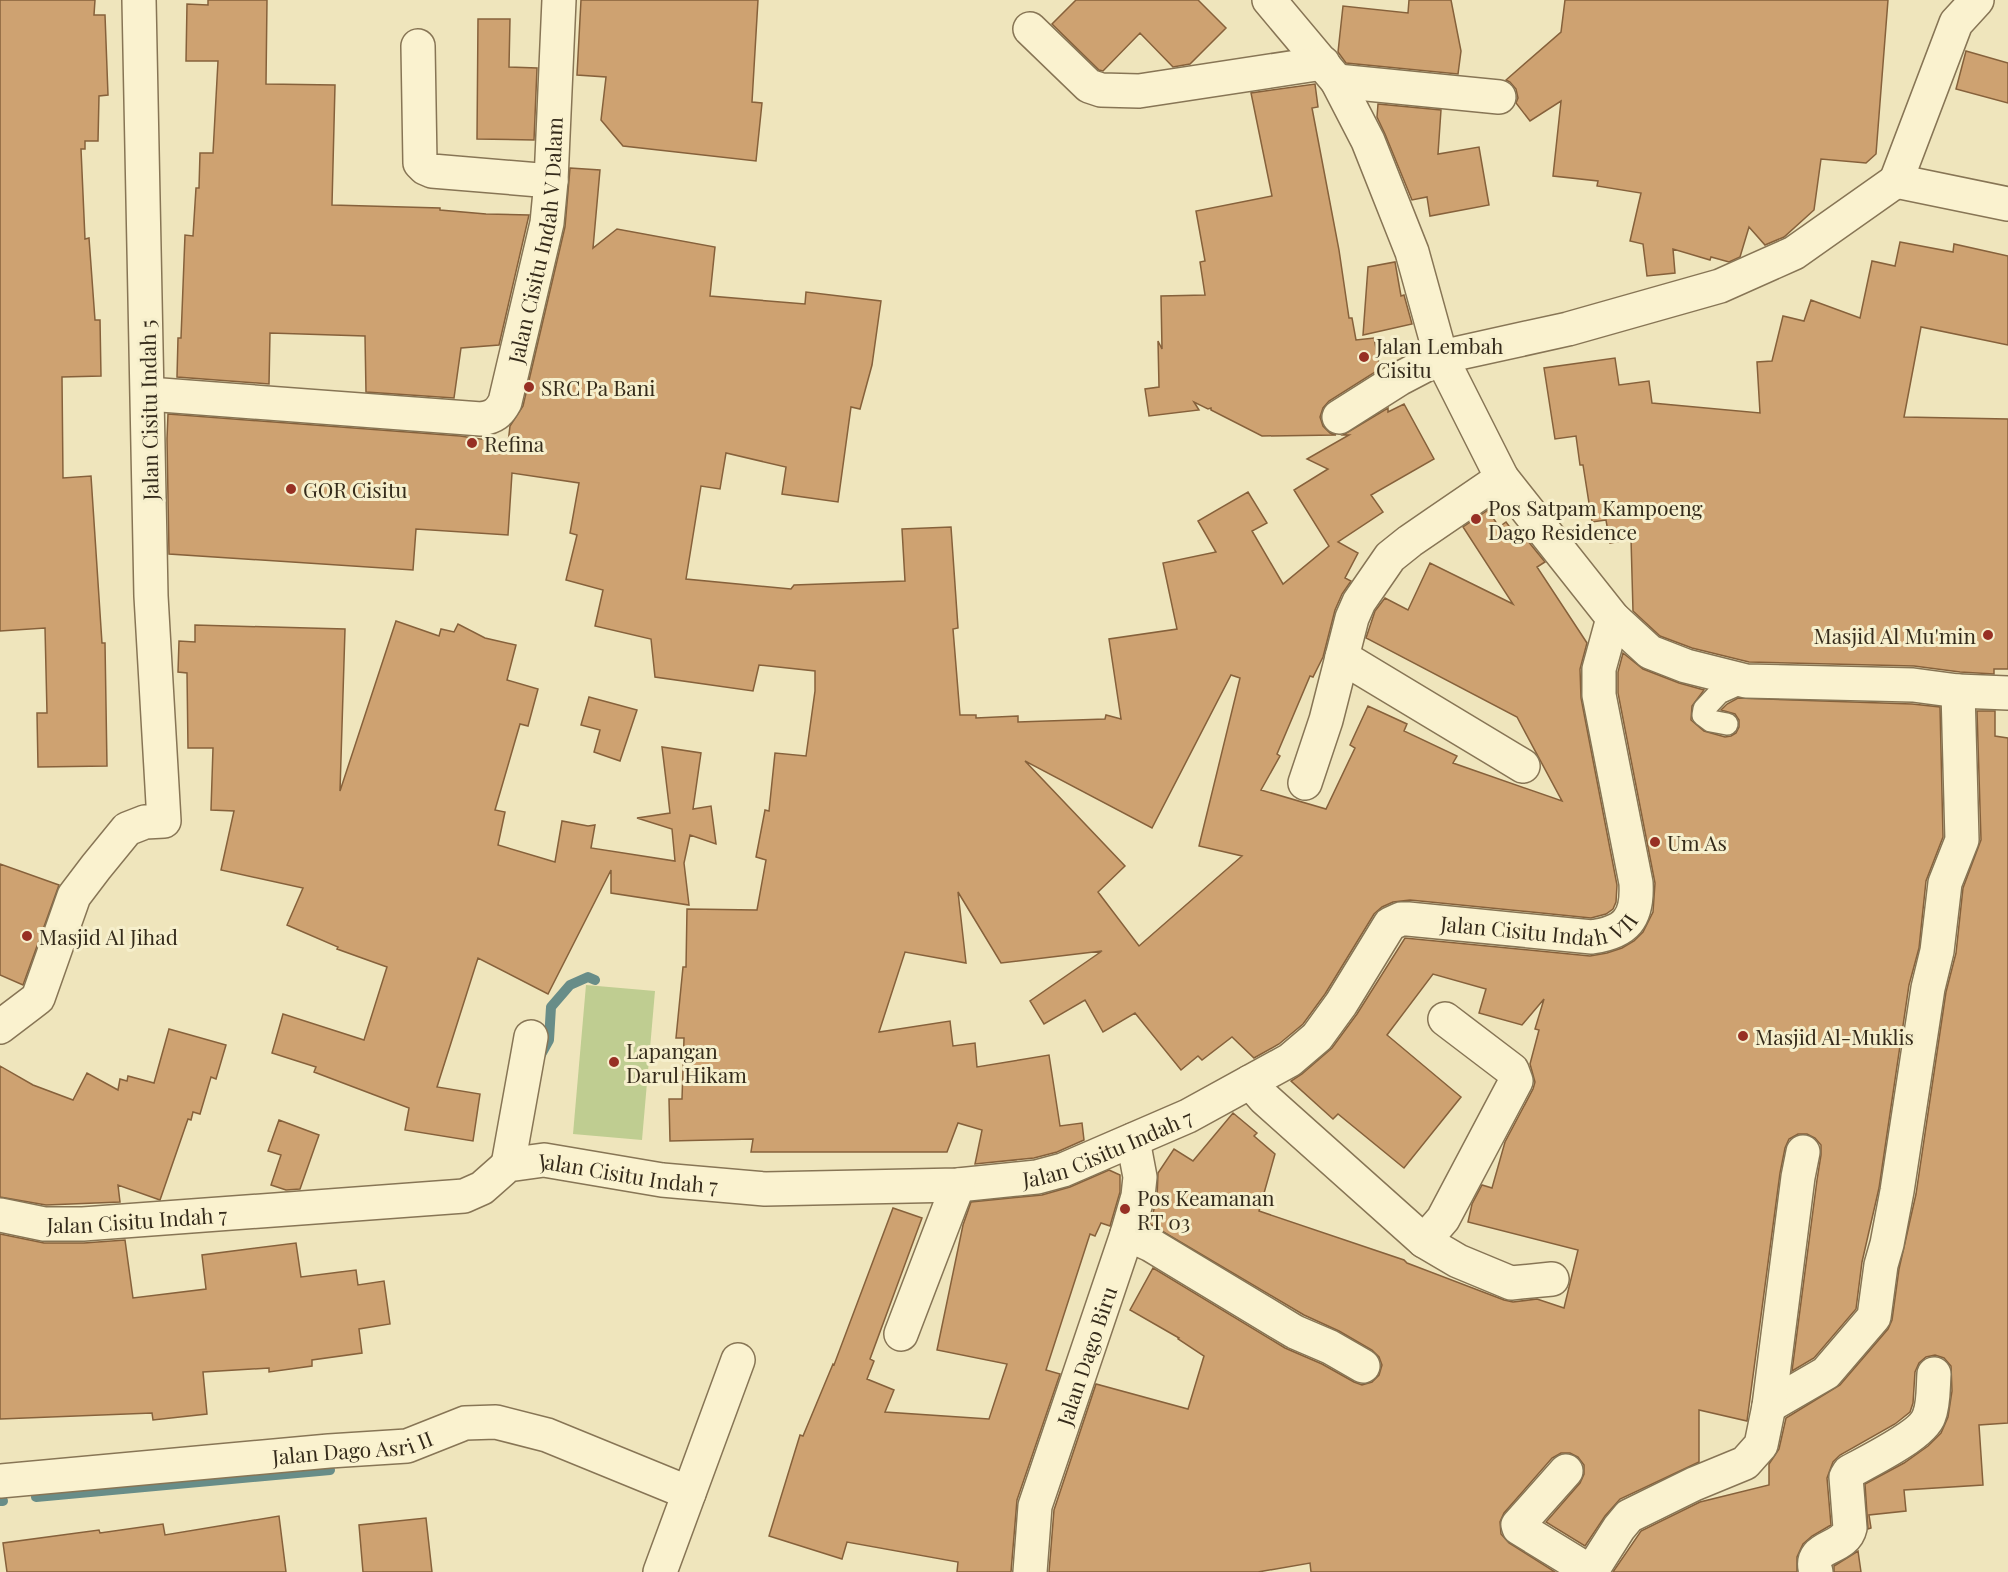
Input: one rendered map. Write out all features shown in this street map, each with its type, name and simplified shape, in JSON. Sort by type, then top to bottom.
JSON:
[{"type":"street","name":"Jalan Cisitu Indah 5","points":[[0,1027],[38,998],[74,896],[102,860],[127,829],[144,822],[164,821],[151,596],[139,0]]},
{"type":"street","name":"Jalan Cisitu Indah V Dalam","points":[[148,394],[481,419],[491,418],[499,412],[506,402],[547,224],[559,0]]},
{"type":"street","points":[[1269,0],[1330,72],[1368,141],[1412,252],[1441,357],[1502,478],[1613,618],[1650,652],[1686,666],[1746,681],[1913,685],[1958,691],[2008,693]]},
{"type":"street","points":[[1339,417],[1398,379],[1441,357],[1568,329],[1720,286],[1794,253],[1896,181],[1956,23],[1977,0]]},
{"type":"street","points":[[1030,28],[1089,86],[1101,90],[1139,91],[1330,72],[1499,97]]},
{"type":"street","points":[[418,46],[420,163],[432,171],[551,181]]},
{"type":"street","points":[[1896,181],[2008,204]]},
{"type":"street","points":[[1305,783],[1326,720],[1352,618],[1359,602],[1390,557],[1502,478]]},
{"type":"street","name":"Jalan Cisitu Indah VII","points":[[1250,1082],[1290,1060],[1317,1037],[1341,1004],[1390,924],[1394,922],[1408,919],[1592,936],[1606,935],[1629,922],[1636,898],[1636,884],[1599,695],[1599,669],[1613,618]]},
{"type":"street","points":[[1342,657],[1523,766]]},
{"type":"street","points":[[1769,1406],[1826,1373],[1874,1317],[1881,1265],[1897,1191],[1928,988],[1937,951],[1945,884],[1962,840],[1958,691]]},
{"type":"street","points":[[1424,1241],[1443,1219],[1516,1081],[1512,1070],[1445,1019]]},
{"type":"street","points":[[508,1165],[531,1037]]},
{"type":"street","points":[[1250,1082],[1264,1098],[1424,1241],[1458,1261],[1511,1283],[1552,1279]]},
{"type":"street","name":"Jalan Cisitu Indah 7","points":[[0,1215],[44,1224],[83,1224],[464,1196],[482,1188],[508,1165],[544,1160],[662,1180],[765,1189],[958,1185],[1037,1177],[1063,1170],[1188,1116],[1250,1082]]},
{"type":"street","name":"Jalan Dago Biru","points":[[1030,1572],[1035,1506],[1138,1196],[1140,1177],[1133,1140]]},
{"type":"street","points":[[1566,1471],[1518,1525],[1519,1528],[1591,1572],[1629,1516],[1694,1484],[1745,1463],[1761,1445],[1769,1406],[1803,1152]]},
{"type":"street","points":[[900,1334],[958,1185]]},
{"type":"street","points":[[1127,1234],[1151,1245],[1295,1332],[1330,1347],[1363,1366]]},
{"type":"street","points":[[660,1572],[738,1360]]},
{"type":"street","points":[[1816,1572],[1815,1558],[1820,1552],[1849,1534],[1846,1477],[1849,1472],[1894,1447],[1924,1426],[1930,1411],[1934,1374]]},
{"type":"street","name":"Jalan Dago Asri II","points":[[0,1481],[329,1450],[407,1446],[465,1423],[496,1422],[547,1435],[689,1492]]},
{"type":"lane","points":[[1727,724],[1711,722],[1704,715],[1704,709],[1719,693],[1746,681]]},
{"type":"green space","name":"Lapangan Darul Hikam","points":[[586,985],[655,991],[642,1140],[573,1134]]},
{"type":"building","points":[[0,0],[95,0],[94,15],[105,15],[108,95],[99,96],[98,141],[85,141],[85,149],[81,149],[85,239],[89,238],[95,320],[100,320],[101,376],[62,377],[63,478],[91,476],[102,643],[105,643],[107,766],[38,767],[37,713],[47,713],[45,628],[0,631]]},
{"type":"building","points":[[208,0],[267,0],[266,84],[335,85],[332,205],[440,208],[440,210],[486,214],[529,215],[499,345],[461,348],[454,398],[366,392],[365,336],[270,333],[269,384],[177,377],[185,235],[193,236],[196,188],[199,188],[200,153],[213,153],[218,61],[186,61],[187,4],[208,5]]},
{"type":"building","points":[[581,0],[758,0],[752,102],[762,103],[756,161],[623,146],[601,120],[606,77],[577,75]]},
{"type":"building","points":[[1076,0],[1198,0],[1226,28],[1190,64],[1173,67],[1140,33],[1103,71],[1099,70],[1052,24]]},
{"type":"building","points":[[1409,0],[1451,0],[1461,51],[1458,74],[1346,63],[1338,52],[1343,6],[1408,13]]},
{"type":"building","points":[[1565,0],[1888,0],[1876,154],[1866,163],[1821,159],[1814,210],[1784,237],[1765,245],[1749,227],[1740,257],[1729,262],[1711,257],[1710,260],[1673,249],[1675,273],[1647,276],[1643,244],[1630,241],[1641,193],[1597,186],[1598,181],[1553,176],[1561,101],[1530,121],[1516,103],[1518,98],[1516,89],[1506,80],[1561,32]]},
{"type":"building","points":[[478,19],[510,19],[509,67],[537,68],[534,140],[477,139]]},
{"type":"building","points":[[1966,51],[2008,63],[2008,103],[1956,89]]},
{"type":"building","points":[[1315,84],[1318,107],[1312,108],[1339,250],[1349,318],[1352,318],[1356,340],[1374,338],[1380,369],[1329,401],[1323,408],[1320,417],[1323,426],[1336,435],[1262,436],[1211,408],[1208,409],[1194,402],[1199,410],[1149,416],[1145,389],[1159,387],[1158,341],[1162,349],[1161,296],[1205,295],[1200,262],[1205,261],[1196,211],[1272,196],[1251,93]]},
{"type":"building","points":[[1378,104],[1441,110],[1438,154],[1479,147],[1489,205],[1430,216],[1427,197],[1412,200],[1377,117]]},
{"type":"building","points":[[570,168],[600,170],[593,248],[617,229],[715,247],[710,296],[805,304],[806,292],[881,301],[872,365],[860,409],[851,407],[838,502],[782,494],[786,467],[726,453],[720,489],[701,486],[686,579],[791,589],[794,585],[905,581],[902,529],[951,527],[958,628],[953,629],[960,715],[976,715],[976,718],[1018,716],[1018,722],[1105,719],[1106,715],[1121,719],[1109,639],[1177,629],[1163,563],[1216,552],[1198,521],[1248,492],[1267,523],[1252,531],[1283,584],[1329,546],[1294,490],[1328,469],[1307,459],[1349,435],[1343,435],[1388,408],[1388,412],[1404,404],[1434,459],[1371,495],[1383,512],[1338,542],[1358,553],[1345,578],[1351,581],[1335,610],[1323,657],[1313,677],[1310,676],[1277,754],[1280,756],[1261,790],[1326,809],[1355,748],[1350,745],[1368,706],[1407,724],[1404,731],[1457,756],[1453,763],[1562,801],[1517,717],[1366,638],[1375,611],[1385,598],[1408,610],[1430,563],[1513,604],[1463,527],[1488,510],[1499,527],[1506,522],[1518,538],[1523,535],[1545,562],[1537,567],[1587,643],[1580,669],[1581,698],[1617,885],[1616,902],[1613,909],[1606,914],[1591,918],[1410,900],[1393,902],[1374,914],[1325,994],[1303,1024],[1279,1044],[1254,1058],[1232,1037],[1202,1060],[1198,1056],[1181,1070],[1135,1013],[1103,1032],[1085,1000],[1044,1024],[1030,1001],[1102,951],[1001,963],[958,892],[966,963],[905,952],[879,1032],[950,1021],[953,1046],[975,1043],[977,1067],[1049,1055],[1060,1126],[1082,1123],[1084,1140],[1057,1152],[1034,1158],[975,1164],[982,1130],[958,1123],[947,1152],[751,1152],[753,1139],[670,1141],[669,1099],[682,1099],[684,1038],[676,1038],[683,967],[686,967],[687,909],[757,910],[766,860],[756,857],[765,810],[769,811],[775,753],[806,756],[815,691],[815,671],[759,665],[753,691],[655,677],[651,639],[595,626],[603,590],[566,580],[577,535],[570,533],[579,483],[512,473],[508,535],[416,529],[413,570],[169,554],[168,414],[460,436],[508,443],[510,426],[523,406],[565,227]],"holes":[[[1231,675],[1240,678],[1199,846],[1242,856],[1139,946],[1098,892],[1125,866],[1025,761],[1152,828]]]},
{"type":"building","points":[[1900,242],[1953,252],[1954,244],[2008,256],[2008,345],[1921,327],[1904,417],[2008,419],[2008,669],[1994,669],[1994,674],[1914,666],[1749,662],[1692,648],[1660,636],[1633,611],[1631,539],[1610,543],[1606,520],[1592,522],[1576,436],[1555,439],[1544,368],[1615,358],[1619,385],[1649,381],[1652,403],[1760,413],[1757,362],[1772,361],[1783,316],[1804,321],[1811,300],[1860,318],[1872,261],[1895,266]]},
{"type":"building","points":[[1395,262],[1401,296],[1404,295],[1412,324],[1363,335],[1368,267]]},
{"type":"building","points":[[396,621],[439,636],[441,629],[454,632],[458,624],[485,638],[516,645],[507,680],[538,689],[528,726],[520,724],[495,810],[505,812],[498,845],[555,862],[562,821],[588,826],[595,825],[591,848],[675,861],[672,829],[637,818],[670,813],[662,747],[701,753],[693,809],[711,806],[716,844],[690,835],[684,863],[689,905],[611,893],[611,870],[548,994],[478,958],[437,1087],[480,1094],[473,1141],[405,1130],[409,1108],[314,1072],[316,1067],[272,1053],[283,1014],[364,1040],[387,967],[337,949],[338,947],[287,925],[303,888],[221,870],[234,811],[211,810],[213,748],[188,748],[187,673],[178,672],[179,641],[195,642],[195,625],[345,629],[340,791]]},
{"type":"building","points":[[1623,653],[1643,669],[1704,690],[1692,706],[1691,720],[1704,731],[1725,737],[1736,733],[1739,720],[1735,714],[1721,710],[1738,698],[1940,707],[1943,837],[1926,881],[1919,948],[1909,985],[1879,1188],[1862,1262],[1856,1309],[1814,1358],[1792,1371],[1821,1155],[1821,1145],[1815,1138],[1807,1134],[1798,1134],[1789,1139],[1780,1173],[1747,1421],[1699,1410],[1699,1462],[1620,1499],[1605,1516],[1585,1546],[1546,1522],[1580,1483],[1584,1474],[1584,1465],[1578,1457],[1570,1453],[1561,1453],[1552,1458],[1504,1513],[1500,1522],[1501,1534],[1509,1543],[1555,1572],[1311,1572],[1310,1563],[1258,1572],[1049,1572],[1054,1510],[1096,1384],[1188,1409],[1204,1356],[1179,1338],[1130,1310],[1153,1268],[1285,1348],[1322,1364],[1354,1382],[1362,1385],[1372,1382],[1379,1375],[1382,1365],[1379,1357],[1372,1350],[1304,1315],[1150,1224],[1157,1198],[1158,1173],[1174,1149],[1193,1161],[1233,1113],[1257,1133],[1254,1136],[1275,1154],[1259,1211],[1404,1260],[1504,1300],[1513,1302],[1537,1299],[1564,1308],[1578,1250],[1468,1222],[1472,1204],[1482,1185],[1492,1188],[1505,1142],[1533,1089],[1535,1082],[1530,1064],[1539,1030],[1535,1029],[1544,999],[1522,1025],[1479,1013],[1486,989],[1433,974],[1387,1035],[1461,1097],[1404,1168],[1338,1114],[1333,1119],[1291,1081],[1332,1048],[1357,1014],[1405,938],[1590,956],[1622,948],[1643,932],[1653,912],[1655,883],[1618,693],[1618,672]]},
{"type":"building","points":[[589,697],[637,710],[620,761],[594,752],[600,730],[581,725]]},
{"type":"building","points":[[1977,711],[1995,711],[1995,736],[2008,738],[2008,1423],[1979,1425],[1983,1485],[1904,1490],[1906,1511],[1869,1515],[1871,1528],[1868,1529],[1865,1484],[1904,1463],[1928,1446],[1941,1433],[1948,1417],[1952,1391],[1951,1366],[1944,1358],[1935,1355],[1926,1357],[1919,1363],[1915,1372],[1913,1403],[1910,1412],[1895,1424],[1840,1455],[1833,1462],[1827,1478],[1831,1525],[1803,1544],[1797,1557],[1797,1572],[1613,1572],[1641,1531],[1700,1502],[1769,1485],[1769,1464],[1779,1449],[1786,1418],[1840,1385],[1888,1329],[1892,1320],[1899,1269],[1916,1194],[1946,992],[1956,953],[1963,888],[1981,840]]},
{"type":"building","name":"Masjid Al Jihad","points":[[0,864],[59,885],[23,985],[0,975]]},
{"type":"building","points":[[169,1029],[226,1045],[216,1079],[211,1077],[200,1114],[193,1112],[191,1120],[188,1119],[160,1200],[118,1185],[120,1202],[46,1205],[0,1197],[0,1066],[33,1085],[73,1100],[87,1073],[118,1090],[120,1079],[127,1081],[128,1076],[154,1083]]},
{"type":"building","points":[[279,1120],[319,1135],[300,1189],[286,1190],[271,1185],[281,1155],[268,1151]]},
{"type":"building","points":[[1109,1170],[1120,1175],[1120,1192],[1110,1226],[1101,1223],[1095,1236],[1090,1234],[1046,1370],[1060,1374],[1017,1500],[1011,1572],[957,1572],[958,1562],[847,1542],[842,1559],[769,1536],[800,1435],[803,1436],[834,1365],[893,1208],[922,1218],[870,1359],[874,1361],[867,1379],[894,1390],[885,1412],[989,1419],[1007,1364],[937,1350],[963,1225],[971,1202],[1042,1195],[1070,1187]]},
{"type":"building","points":[[0,1234],[44,1243],[125,1240],[133,1298],[206,1289],[202,1255],[296,1243],[301,1277],[356,1270],[358,1285],[384,1281],[390,1324],[359,1329],[362,1353],[312,1360],[312,1366],[269,1372],[269,1368],[203,1372],[207,1414],[153,1420],[152,1413],[0,1419]]},
{"type":"building","points":[[279,1516],[286,1572],[7,1572],[3,1543],[163,1524],[165,1535]]},
{"type":"building","points":[[426,1518],[432,1572],[363,1572],[359,1525]]},
{"type":"building","points":[[1858,1551],[1861,1572],[1834,1572],[1834,1566]]},
{"type":"waterway","points":[[539,1058],[549,1040],[551,1007],[570,985],[588,977],[595,980]]},
{"type":"waterway","points":[[36,1497],[330,1470]]},
{"type":"place","name":"Jalan Lembah Cisitu","points":[[1364,357]]},
{"type":"place","name":"SRC Pa Bani","points":[[529,387]]},
{"type":"place","name":"Refina","points":[[472,443]]},
{"type":"place","name":"GOR Cisitu","points":[[291,489]]},
{"type":"place","name":"Pos Satpam Kampoeng Dago Residence","points":[[1476,519]]},
{"type":"place","name":"Masjid Al Mu'min","points":[[1988,635]]},
{"type":"place","name":"Um As","points":[[1655,842]]},
{"type":"place","name":"Masjid Al Jihad","points":[[27,936]]},
{"type":"place","name":"Masjid Al-Muklis","points":[[1743,1036]]},
{"type":"place","name":"Lapangan Darul Hikam","points":[[614,1062]]},
{"type":"place","name":"Pos Keamanan RT 03","points":[[1125,1209]]}]
